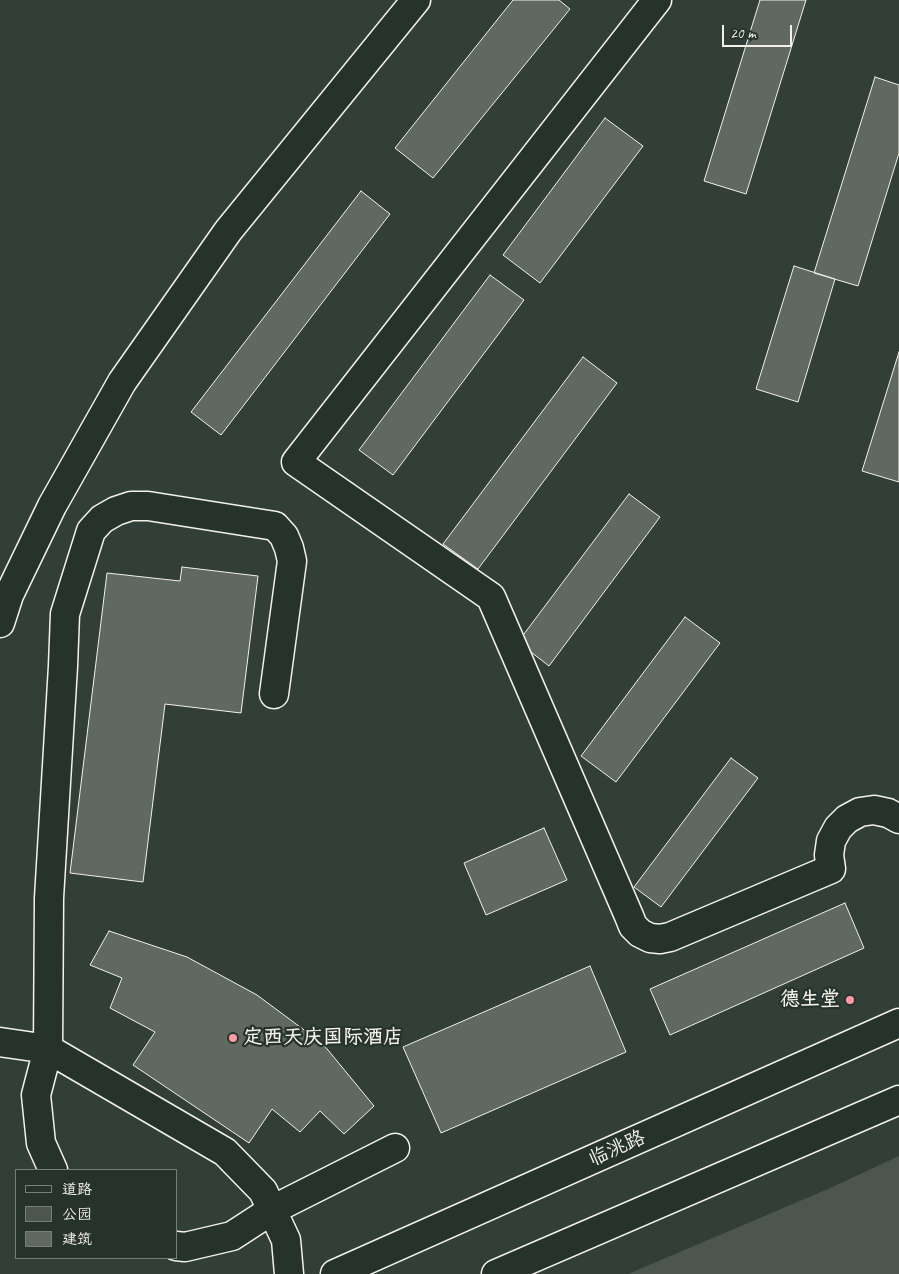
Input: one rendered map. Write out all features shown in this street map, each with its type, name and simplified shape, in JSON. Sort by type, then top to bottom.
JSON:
[{"type":"main road","points":[[0,623],[9,595],[52,506],[122,382],[228,231],[416,0]]},
{"type":"main road","points":[[657,0],[296,462],[492,598],[633,926],[640,933],[650,938],[670,937],[831,869],[829,855],[831,841],[838,828],[847,819],[860,812],[874,810],[888,813],[899,819]]},
{"type":"main road","points":[[53,1169],[40,1143],[36,1095],[48,1048],[49,898],[63,676],[64,614],[91,531],[102,519],[116,511],[132,506],[148,506],[275,526],[284,536],[292,561],[274,694]]},
{"type":"main road","name":"临洮路","points":[[335,1274],[899,1024]]},
{"type":"main road","points":[[0,1042],[48,1048],[225,1152],[263,1191],[286,1240],[289,1274]]},
{"type":"main road","points":[[496,1274],[899,1100]]},
{"type":"main road","points":[[178,1246],[185,1247],[232,1236],[272,1210],[395,1148]]},
{"type":"green space","points":[[899,1156],[899,1274],[628,1274],[828,1189]]},
{"type":"building","points":[[513,0],[559,0],[570,9],[433,178],[395,148]]},
{"type":"building","points":[[760,0],[806,0],[746,194],[704,181]]},
{"type":"building","points":[[875,77],[899,85],[899,153],[858,286],[814,273]]},
{"type":"building","points":[[605,118],[643,146],[540,283],[503,255]]},
{"type":"building","points":[[361,191],[390,214],[221,435],[191,412]]},
{"type":"building","points":[[794,266],[835,279],[798,402],[756,389]]},
{"type":"building","points":[[490,275],[524,300],[393,475],[359,450]]},
{"type":"building","points":[[899,352],[899,482],[862,471]]},
{"type":"building","points":[[583,357],[617,383],[478,569],[443,544]]},
{"type":"building","points":[[629,494],[660,517],[549,666],[518,642]]},
{"type":"building","points":[[182,567],[258,576],[241,713],[165,704],[143,882],[70,873],[107,573],[180,581]]},
{"type":"building","points":[[685,617],[720,643],[616,782],[581,756]]},
{"type":"building","points":[[731,758],[758,778],[661,907],[634,887]]},
{"type":"building","points":[[544,828],[567,880],[486,915],[464,863]]},
{"type":"building","points":[[845,903],[864,948],[670,1035],[650,989]]},
{"type":"building","name":"定西天庆国际酒店","points":[[109,931],[187,957],[257,995],[323,1044],[374,1106],[344,1134],[320,1111],[300,1132],[272,1109],[249,1143],[133,1065],[155,1032],[110,1008],[122,978],[90,965]]},
{"type":"building","points":[[590,966],[626,1052],[441,1133],[403,1047]]},
{"type":"place","name":"德生堂","points":[[850,1000]]},
{"type":"place","name":"定西天庆国际酒店","points":[[233,1038]]}]
